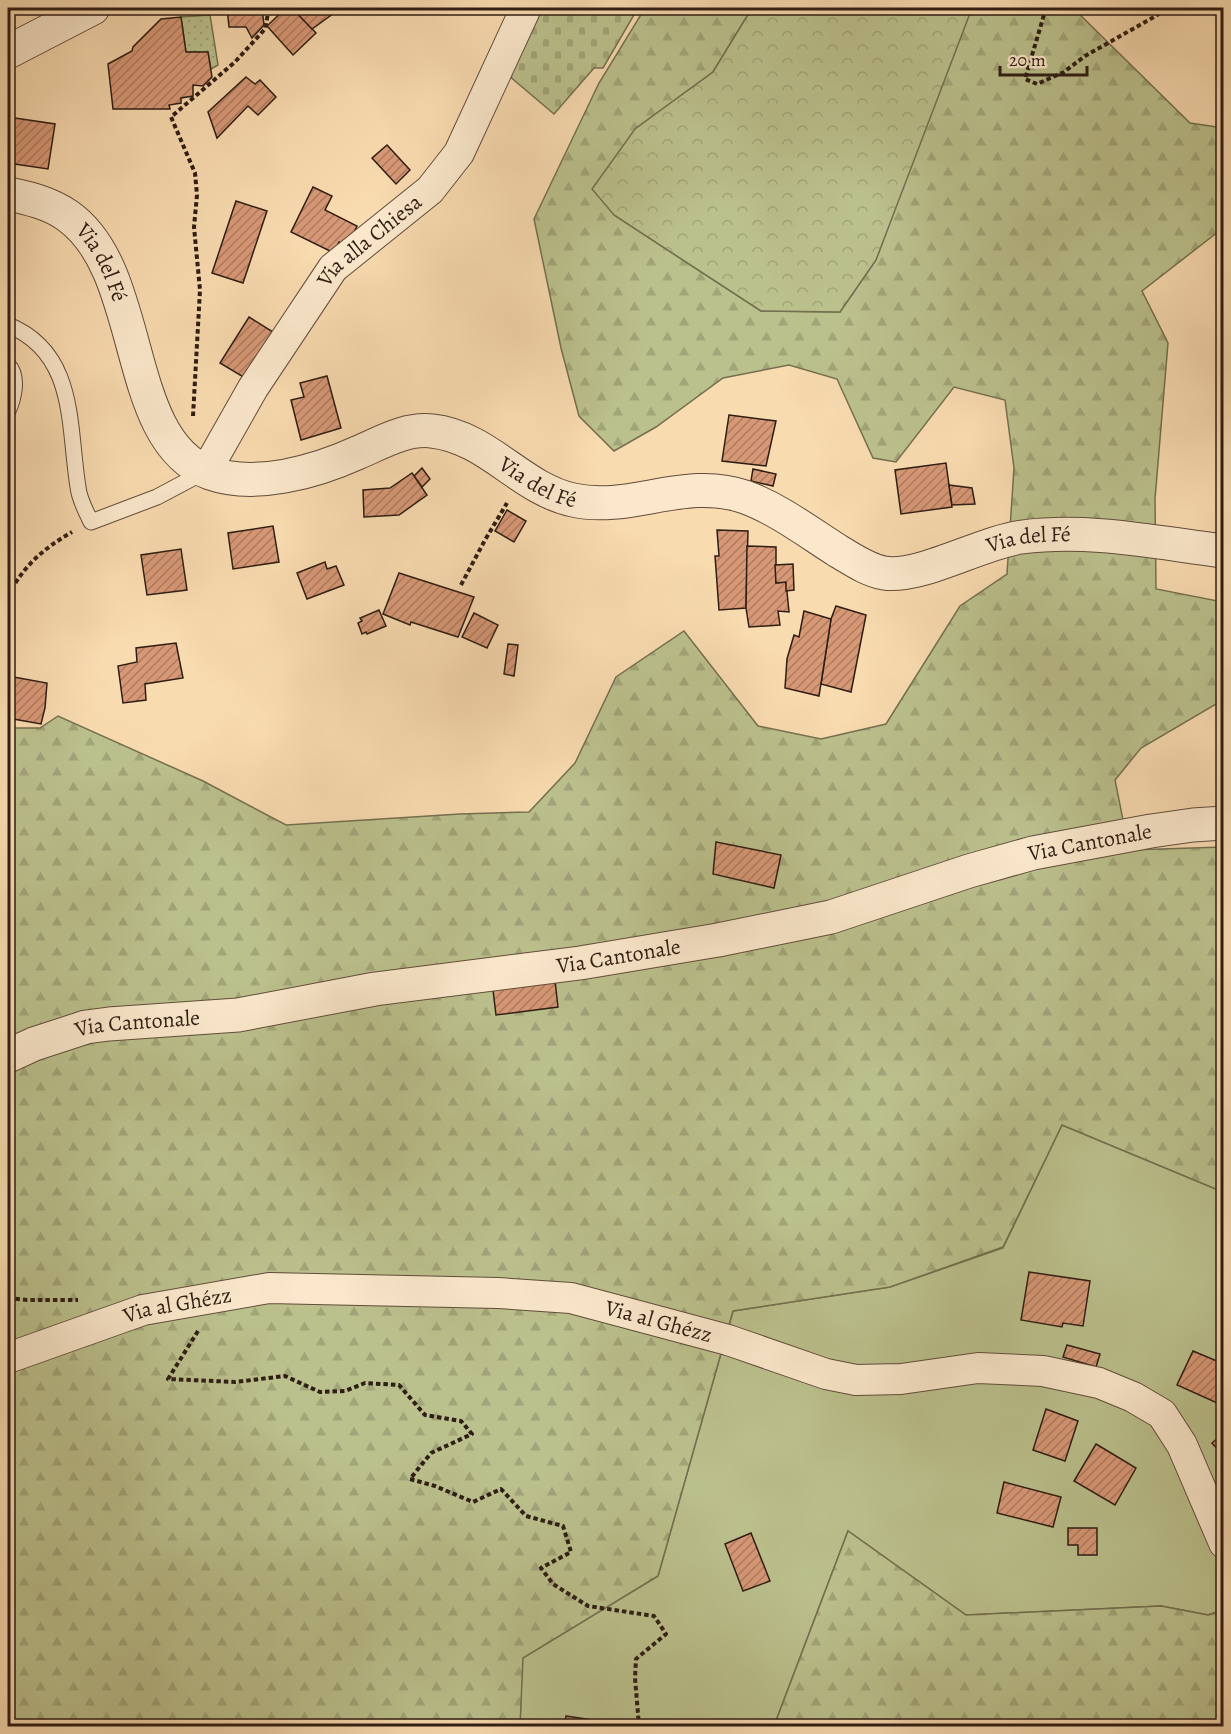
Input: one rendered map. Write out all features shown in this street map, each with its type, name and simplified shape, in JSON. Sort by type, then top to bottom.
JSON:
[{"type":"street","points":[[8,52],[93,8]]},
{"type":"street","name":"Via alla Chiesa","points":[[206,471],[253,388],[333,268],[430,190],[449,166],[464,142],[526,8]]},
{"type":"street","name":"Via del Fé","points":[[8,194],[28,198],[68,216],[83,229],[96,246],[116,287],[162,431],[188,462],[206,471],[235,479],[273,478],[324,465],[355,455],[407,433],[422,430],[454,435],[471,442],[523,477],[560,496],[596,503],[623,501],[692,489],[745,497],[771,509],[860,564],[884,573],[906,572],[1004,540],[1050,534],[1077,534],[1224,551]]},
{"type":"street","name":"Via Cantonale","points":[[8,1056],[42,1040],[86,1027],[238,1015],[375,988],[580,963],[718,940],[831,917],[969,871],[1033,854],[1151,831],[1224,823]]},
{"type":"street","name":"Via al Ghézz","points":[[8,1358],[143,1310],[269,1287],[498,1293],[571,1298],[728,1340],[826,1374],[855,1380],[901,1379],[978,1368],[1043,1371],[1099,1383],[1133,1397],[1162,1414],[1182,1445],[1224,1543]]},
{"type":"lane","points":[[8,325],[28,335],[46,351],[58,370],[64,388],[74,440],[78,490],[91,522],[157,497],[206,471]]},
{"type":"lane","points":[[8,365],[14,378],[14,392],[8,411]]},
{"type":"path","points":[[177,451],[192,431],[200,290],[194,227],[197,195],[195,172],[171,117],[235,62],[265,29],[269,8]]},
{"type":"path","points":[[1046,8],[1025,79],[1037,84],[1065,72],[1085,56],[1168,8]]},
{"type":"path","points":[[461,585],[523,477]]},
{"type":"path","points":[[8,596],[26,568],[45,548],[91,522]]},
{"type":"path","points":[[214,1297],[198,1332],[168,1378],[236,1382],[285,1376],[320,1392],[345,1391],[365,1383],[399,1385],[425,1415],[461,1421],[472,1434],[431,1453],[410,1479],[435,1486],[473,1502],[501,1490],[526,1516],[563,1526],[571,1552],[541,1568],[553,1584],[588,1606],[654,1616],[666,1634],[636,1659],[635,1678],[639,1726]]},
{"type":"green space","points":[[534,8],[638,8],[603,68],[594,68],[554,114],[508,75]]},
{"type":"green space","points":[[645,8],[752,8],[713,72],[635,129],[614,215],[761,311],[840,312],[876,260],[948,58],[969,8],[1073,8],[1190,123],[1223,128],[1223,228],[1142,291],[1168,343],[1155,499],[1156,589],[1223,602],[1223,705],[1216,704],[1141,748],[1115,780],[1129,850],[1223,847],[1223,1192],[1062,1125],[1003,1247],[890,1287],[733,1311],[658,1576],[523,1658],[520,1726],[8,1726],[8,728],[40,728],[58,716],[203,781],[286,825],[529,812],[575,763],[616,677],[684,631],[758,726],[821,739],[886,724],[960,606],[1007,574],[1014,468],[1005,400],[954,387],[896,462],[873,458],[837,379],[789,365],[723,378],[656,427],[614,451],[579,416],[561,348],[534,219],[599,83]]},
{"type":"green space","points":[[752,8],[972,8],[876,260],[840,312],[761,311],[614,215],[592,189],[635,129],[713,72]]},
{"type":"green space","points":[[210,15],[218,65],[211,69],[208,52],[186,52],[181,17]]},
{"type":"green space","points":[[1062,1125],[1223,1192],[1223,1610],[1208,1615],[1161,1606],[966,1615],[848,1531],[774,1726],[520,1726],[522,1658],[658,1576],[733,1311],[890,1287],[1003,1248]]},
{"type":"green space","points":[[848,1531],[966,1615],[1161,1606],[1208,1615],[1223,1610],[1223,1726],[774,1726]]},
{"type":"building","points":[[227,8],[262,8],[264,25],[252,38],[246,27],[229,27]]},
{"type":"building","points":[[286,8],[292,8],[316,33],[293,55],[267,26]]},
{"type":"building","points":[[292,8],[341,8],[312,29]]},
{"type":"building","points":[[181,17],[186,52],[208,52],[212,77],[203,86],[193,85],[193,96],[181,98],[181,103],[169,105],[170,109],[113,109],[108,64],[132,51],[133,47],[161,19]]},
{"type":"building","points":[[246,77],[255,84],[260,80],[276,97],[258,115],[248,106],[217,138],[208,112]]},
{"type":"building","points":[[8,117],[55,124],[48,169],[8,163]]},
{"type":"building","points":[[387,145],[410,170],[396,184],[372,158]]},
{"type":"building","points":[[313,187],[332,196],[325,210],[357,226],[348,246],[339,242],[334,253],[291,232]]},
{"type":"building","points":[[236,201],[267,211],[243,283],[212,273]]},
{"type":"building","points":[[249,317],[273,332],[245,378],[220,363]]},
{"type":"building","points":[[327,376],[341,428],[301,440],[291,400],[304,397],[300,383]]},
{"type":"building","points":[[729,415],[776,421],[766,466],[722,461]]},
{"type":"building","points":[[946,463],[952,507],[901,514],[895,470]]},
{"type":"building","points":[[422,468],[430,479],[422,487],[414,476]]},
{"type":"building","points":[[753,469],[776,474],[773,486],[751,481]]},
{"type":"building","points":[[412,473],[427,495],[399,515],[364,517],[363,490],[390,488]]},
{"type":"building","points":[[949,485],[972,488],[975,504],[952,505]]},
{"type":"building","points":[[507,510],[526,521],[514,542],[495,531]]},
{"type":"building","points":[[273,526],[279,562],[233,569],[228,533]]},
{"type":"building","points":[[717,530],[748,531],[746,608],[719,610],[715,556],[719,556]]},
{"type":"building","points":[[747,546],[776,547],[776,583],[786,582],[789,612],[778,611],[780,625],[749,627],[746,608]]},
{"type":"building","points":[[181,549],[187,590],[147,595],[141,555]]},
{"type":"building","points":[[325,562],[327,569],[336,566],[344,585],[307,599],[297,573]]},
{"type":"building","points":[[793,564],[794,590],[786,591],[786,582],[776,583],[775,565]]},
{"type":"building","points":[[399,573],[474,597],[458,637],[411,622],[410,625],[383,614]]},
{"type":"building","points":[[836,606],[866,615],[851,692],[821,684],[831,619]]},
{"type":"building","points":[[379,610],[386,626],[362,634],[358,623],[362,621],[360,618]]},
{"type":"building","points":[[804,611],[831,619],[819,696],[785,688],[787,659],[794,635],[799,637]]},
{"type":"building","points":[[474,613],[498,625],[487,648],[462,637]]},
{"type":"building","points":[[176,643],[183,678],[145,684],[146,700],[123,703],[118,666],[137,662],[136,648]]},
{"type":"building","points":[[508,644],[518,645],[514,676],[504,674]]},
{"type":"building","points":[[8,676],[47,683],[41,724],[8,718]]},
{"type":"building","points":[[716,842],[781,855],[774,888],[713,874]]},
{"type":"building","points":[[555,981],[558,1007],[496,1015],[493,990]]},
{"type":"building","points":[[1029,1272],[1090,1281],[1083,1326],[1063,1323],[1062,1327],[1021,1320]]},
{"type":"building","points":[[1067,1345],[1100,1354],[1096,1367],[1063,1357]]},
{"type":"building","points":[[1193,1351],[1224,1364],[1224,1406],[1177,1385]]},
{"type":"building","points":[[1046,1409],[1078,1421],[1065,1461],[1033,1450]]},
{"type":"building","points":[[1224,1433],[1224,1456],[1212,1443]]},
{"type":"building","points":[[1096,1444],[1136,1468],[1115,1505],[1074,1481]]},
{"type":"building","points":[[1004,1482],[1061,1497],[1053,1527],[997,1513]]},
{"type":"building","points":[[1068,1528],[1097,1528],[1097,1555],[1078,1555],[1078,1545],[1068,1545]]},
{"type":"building","points":[[751,1533],[770,1581],[743,1591],[725,1544]]},
{"type":"building","points":[[566,1716],[606,1722],[606,1726],[564,1726]]}]
